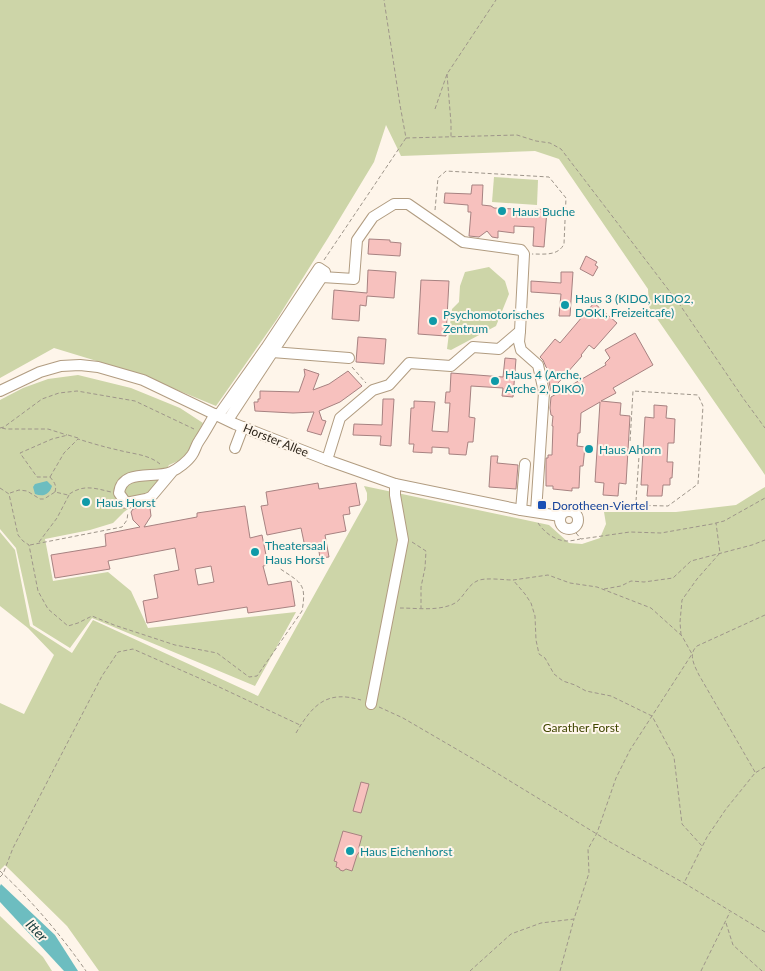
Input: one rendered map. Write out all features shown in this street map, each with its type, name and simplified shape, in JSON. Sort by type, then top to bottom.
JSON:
[{"type":"street","points":[[170,472],[151,497],[126,503],[119,493],[121,483],[127,479],[170,472],[192,456],[204,434],[220,417],[269,350],[320,272],[354,279],[357,240],[373,217],[394,204],[408,204],[463,242],[521,250],[524,254],[519,342],[521,350],[538,365],[544,392],[536,512]]},
{"type":"street","points":[[327,460],[340,418],[372,391],[390,385],[409,363],[451,366],[474,348],[499,349],[520,331]]},
{"type":"street","points":[[269,350],[346,357]]},
{"type":"street","name":"Horster Allee","points":[[0,391],[40,372],[61,366],[80,365],[98,367],[143,380],[243,427],[395,484],[521,510],[560,516]]},
{"type":"street","points":[[235,448],[243,427]]},
{"type":"street","points":[[521,510],[525,464]]},
{"type":"street","points":[[371,704],[403,540],[395,495],[395,484]]},
{"type":"street","points":[[570,510],[575,513],[578,519],[572,528],[568,529],[563,527],[560,522],[560,516],[570,510]]},
{"type":"path","points":[[320,272],[406,138],[384,0]]},
{"type":"path","points":[[435,109],[446,74],[496,0]]},
{"type":"path","points":[[446,74],[451,137]]},
{"type":"path","points":[[406,138],[517,135],[550,143],[561,149],[680,305],[765,428]]},
{"type":"path","points":[[427,217],[435,211],[438,178],[446,171],[549,177],[566,198],[564,244],[561,250],[554,254],[524,254]]},
{"type":"path","points":[[346,357],[372,391]]},
{"type":"path","points":[[570,510],[582,504],[668,506],[698,484],[703,406],[698,395],[633,390],[630,442]]},
{"type":"path","points":[[0,427],[4,427],[42,399],[59,393],[77,391],[135,401],[204,434]]},
{"type":"path","points":[[0,427],[6,429],[48,429],[154,459],[170,472]]},
{"type":"path","points":[[50,477],[37,477],[20,452],[52,439],[68,435]]},
{"type":"path","points":[[50,477],[64,453],[78,439]]},
{"type":"path","points":[[636,501],[639,456]]},
{"type":"path","points":[[50,477],[55,483],[55,492]]},
{"type":"path","points":[[0,488],[9,494],[18,535],[29,545],[38,591],[48,609],[68,626],[78,624],[92,616],[175,645],[217,653],[249,677],[256,676],[302,611],[304,589],[300,582],[280,568]]},
{"type":"path","points":[[38,543],[57,518],[69,494],[74,490],[82,488],[99,489],[119,493]]},
{"type":"path","points":[[9,494],[19,490],[44,499],[55,492]]},
{"type":"path","points":[[55,492],[69,494]]},
{"type":"path","points":[[536,512],[535,518],[542,528],[550,535],[565,541],[630,532],[661,533],[716,523],[736,515],[765,498]]},
{"type":"path","points":[[29,545],[122,527],[127,520],[128,503]]},
{"type":"path","points":[[716,523],[720,554]]},
{"type":"path","points":[[572,528],[581,539]]},
{"type":"path","points":[[403,540],[414,542],[426,552],[420,608]]},
{"type":"path","points":[[603,590],[621,586],[630,581],[644,582],[672,578],[691,561],[765,540]]},
{"type":"path","points":[[682,636],[680,622],[682,600],[697,578],[720,554]]},
{"type":"path","points":[[389,608],[437,608],[452,605],[476,581],[512,580],[548,575],[570,583],[597,587],[651,608],[682,636],[692,654],[694,666],[755,773]]},
{"type":"path","points":[[512,580],[531,603],[535,616],[536,640],[539,654],[545,658],[554,674],[562,681],[575,685],[586,692],[611,696],[652,716],[674,757],[682,824],[702,846]]},
{"type":"path","points":[[560,971],[589,872],[588,849],[597,833],[616,778],[630,750],[692,654],[693,649],[765,615]]},
{"type":"path","points":[[0,877],[93,693],[118,652],[133,650],[217,686],[300,725]]},
{"type":"path","points":[[296,732],[318,703],[335,696],[349,697],[371,704],[403,718],[765,932]]},
{"type":"path","points":[[684,883],[702,846],[726,809],[755,773],[765,767]]},
{"type":"path","points":[[0,871],[65,941],[86,971]]},
{"type":"path","points":[[701,971],[730,912]]},
{"type":"path","points":[[470,971],[511,934],[541,923],[574,919]]},
{"type":"path","points":[[725,922],[733,945],[762,971]]},
{"type":"green space","points":[[0,0],[765,0],[765,475],[649,307],[648,289],[559,159],[535,151],[401,156],[386,125],[374,162],[277,319],[216,406],[146,376],[54,348],[0,378]]},
{"type":"green space","points":[[494,177],[538,180],[537,205],[492,202]]},
{"type":"green space","points":[[489,267],[505,281],[509,294],[496,326],[451,350],[447,349],[452,309],[459,302],[460,286],[465,272]]},
{"type":"green space","points":[[78,375],[131,388],[180,408],[203,423],[187,454],[169,465],[147,495],[113,523],[90,530],[45,539],[53,581],[108,572],[131,591],[148,628],[296,612],[255,686],[92,618],[70,648],[33,625],[16,548],[0,529],[0,400],[23,388],[48,379]]},
{"type":"green space","name":"Garather Forst","points":[[364,486],[549,525],[569,543],[582,544],[600,538],[606,524],[604,512],[676,512],[736,505],[765,487],[765,971],[99,971],[67,926],[5,865],[0,870],[0,703],[24,714],[54,655],[28,628],[0,606],[0,532],[15,550],[30,626],[72,653],[93,620],[258,696],[367,500]]},
{"type":"green space","points":[[0,916],[43,957],[52,971],[0,971]]},
{"type":"water","points":[[47,481],[52,486],[49,491],[43,495],[35,494],[33,487],[35,484]]},
{"type":"water","name":"Itter","points":[[1,884],[55,935],[78,971],[64,971],[0,902]]},
{"type":"building","name":"Haus Buche","points":[[472,185],[483,185],[482,205],[494,208],[515,209],[515,215],[535,217],[535,209],[547,210],[544,247],[533,246],[534,227],[514,226],[514,233],[498,231],[498,238],[492,237],[487,231],[479,237],[469,236],[471,212],[468,212],[468,205],[444,203],[445,193],[471,194]]},
{"type":"building","points":[[369,239],[390,240],[390,242],[401,243],[400,256],[368,254]]},
{"type":"building","points":[[586,256],[597,262],[595,265],[598,267],[593,276],[580,269]]},
{"type":"building","points":[[368,270],[396,272],[394,298],[367,296],[366,306],[360,305],[359,321],[332,319],[334,290],[367,293]]},
{"type":"building","name":"Haus 3 (KIDO, KIDO2, DOKI, Freizeitcafe)","points":[[561,272],[573,272],[570,316],[559,316],[561,294],[531,292],[531,281],[561,283]]},
{"type":"building","points":[[421,280],[449,281],[446,336],[418,334]]},
{"type":"building","points":[[594,303],[617,323],[594,349],[589,345],[582,356],[551,391],[547,373],[549,370],[540,357],[555,339],[560,343]]},
{"type":"building","points":[[635,333],[653,365],[613,388],[616,393],[601,401],[621,403],[620,415],[630,416],[626,484],[619,483],[618,496],[603,495],[604,483],[595,482],[600,402],[581,413],[577,446],[585,447],[583,466],[580,466],[579,488],[572,488],[572,491],[553,489],[553,486],[546,486],[546,458],[548,458],[548,455],[552,455],[553,416],[551,415],[550,408],[551,397],[606,365],[605,363],[610,358],[605,350]]},
{"type":"building","points":[[358,337],[386,339],[384,364],[356,362]]},
{"type":"building","points":[[505,358],[516,359],[513,397],[502,396],[503,388],[471,386],[469,417],[475,418],[473,442],[468,442],[466,455],[449,454],[449,448],[432,447],[432,453],[413,452],[414,444],[409,444],[411,408],[414,408],[414,401],[435,402],[432,431],[448,432],[450,403],[445,403],[446,392],[450,392],[451,373],[503,377]]},
{"type":"building","points":[[304,369],[319,374],[313,390],[329,384],[348,371],[362,386],[340,402],[319,411],[322,420],[326,421],[321,435],[307,431],[314,412],[255,411],[254,402],[258,402],[258,399],[260,399],[260,391],[299,392],[305,375]]},
{"type":"building","points":[[383,399],[394,399],[391,446],[380,445],[381,436],[353,435],[354,424],[382,425]]},
{"type":"building","points":[[654,405],[667,406],[666,418],[675,419],[674,443],[668,443],[667,462],[673,462],[672,478],[670,478],[670,485],[663,485],[662,496],[647,496],[648,485],[641,485],[645,417],[654,418]]},
{"type":"building","points":[[491,456],[498,456],[497,463],[518,465],[516,489],[489,487]]},
{"type":"building","points":[[318,483],[319,489],[356,483],[360,505],[349,507],[350,514],[343,515],[346,531],[325,535],[329,557],[320,558],[318,545],[305,547],[301,528],[267,535],[261,506],[268,505],[266,492]]},
{"type":"building","points":[[146,506],[150,508],[151,516],[144,527],[197,517],[197,513],[245,506],[250,538],[262,535],[268,565],[263,566],[268,585],[291,581],[295,606],[248,613],[247,607],[147,623],[143,601],[158,598],[154,575],[179,570],[175,548],[108,561],[110,569],[55,578],[51,555],[106,546],[105,534],[140,527],[133,520],[131,512],[133,509]],"holes":[[[211,566],[214,582],[198,585],[195,569]]]},
{"type":"building","points":[[361,782],[369,784],[361,813],[353,811]]},
{"type":"building","name":"Haus Eichenhorst","points":[[343,831],[362,836],[359,847],[360,851],[352,871],[340,870],[336,867],[337,862],[334,861]]},
{"type":"place","name":"Haus Buche","points":[[502,211]]},
{"type":"place","name":"Haus 3 (KIDO, KIDO2, DOKI, Freizeitcafe)","points":[[565,305]]},
{"type":"place","name":"Psychomotorisches Zentrum","points":[[433,321]]},
{"type":"place","name":"Haus 4 (Arche, Arche 2, DIKO)","points":[[495,381]]},
{"type":"place","name":"Haus Ahorn","points":[[589,449]]},
{"type":"place","name":"Haus Horst","points":[[86,502]]},
{"type":"place","name":"Dorotheen-Viertel","points":[[542,505]]},
{"type":"place","name":"Theatersaal Haus Horst","points":[[255,552]]},
{"type":"place","name":"Haus Eichenhorst","points":[[350,851]]}]
